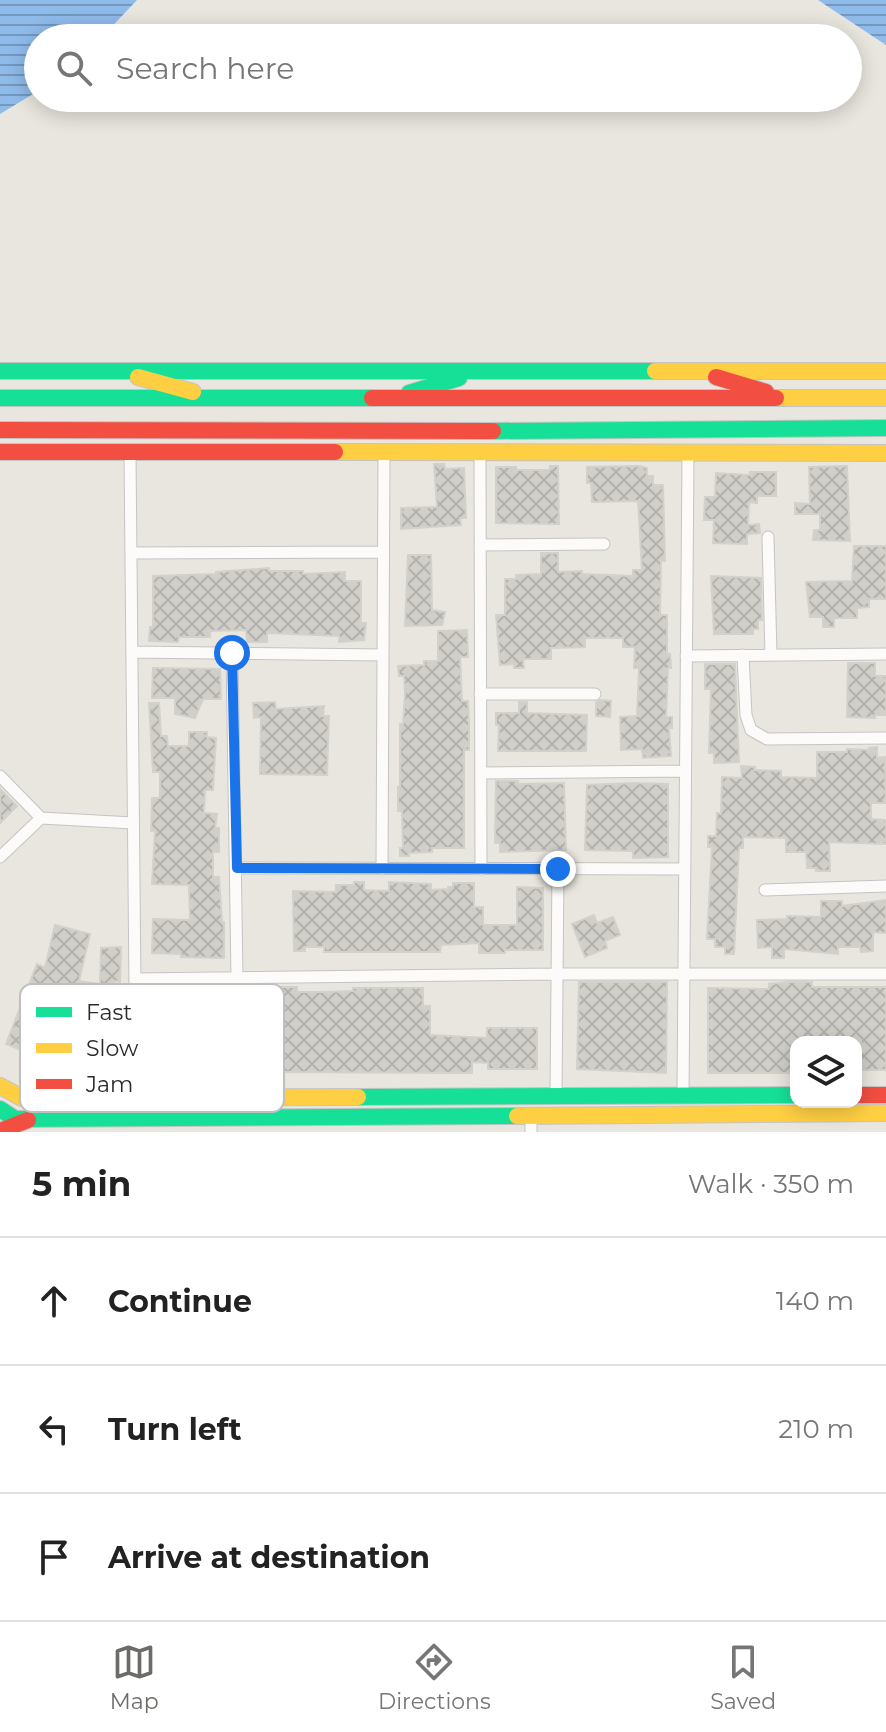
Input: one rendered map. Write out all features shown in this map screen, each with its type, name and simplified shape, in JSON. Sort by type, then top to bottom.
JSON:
[{"type":"street","points":[[0,371],[886,371]]},
{"type":"street","points":[[118,371],[214,398]]},
{"type":"street","points":[[696,371],[783,397]]},
{"type":"street","points":[[388,399],[480,372]]},
{"type":"street","points":[[0,398],[886,398]]},
{"type":"street","points":[[0,430],[641,431],[886,428]]},
{"type":"street","points":[[573,452],[641,431]]},
{"type":"street","points":[[480,451],[481,869]]},
{"type":"street","points":[[0,452],[886,453]]},
{"type":"street","points":[[130,452],[135,984]]},
{"type":"street","points":[[382,869],[384,452]]},
{"type":"street","points":[[683,1094],[688,453]]},
{"type":"street","points":[[768,537],[771,655]]},
{"type":"street","points":[[480,545],[604,544]]},
{"type":"street","points":[[131,553],[382,552]]},
{"type":"street","points":[[132,652],[382,655]]},
{"type":"street","points":[[232,653],[237,977]]},
{"type":"street","points":[[686,656],[886,654]]},
{"type":"street","points":[[743,655],[746,715],[751,730],[767,739],[886,738]]},
{"type":"street","points":[[480,694],[595,694]]},
{"type":"street","points":[[481,773],[685,771]]},
{"type":"street","points":[[0,776],[41,818],[133,823]]},
{"type":"street","points":[[0,857],[41,818]]},
{"type":"street","points":[[237,868],[685,869]]},
{"type":"street","points":[[556,1094],[558,869]]},
{"type":"street","points":[[765,890],[886,886]]},
{"type":"street","points":[[135,979],[886,974]]},
{"type":"street","points":[[0,1086],[20,1097]]},
{"type":"street","points":[[0,1109],[16,1120],[108,1125],[321,1124],[430,1115],[556,1094]]},
{"type":"street","points":[[430,1115],[531,1124],[683,1094]]},
{"type":"street","points":[[284,1096],[790,1095]]},
{"type":"street","points":[[862,1095],[886,1095]]},
{"type":"street","points":[[584,1115],[886,1113]]},
{"type":"street","points":[[430,1115],[430,1132]]},
{"type":"street","points":[[0,1131],[16,1120]]},
{"type":"water","points":[[0,0],[137,0],[114,24],[24,24],[24,99],[0,114]]},
{"type":"water","points":[[818,0],[886,0],[886,45],[862,29],[862,24],[854,24]]},
{"type":"building","points":[[434,464],[444,464],[445,469],[464,468],[466,518],[460,518],[461,525],[401,529],[401,508],[437,507]]},
{"type":"building","points":[[550,466],[558,466],[559,524],[496,523],[496,467],[550,470]]},
{"type":"building","points":[[847,466],[850,541],[813,540],[814,530],[820,530],[820,514],[795,514],[795,503],[810,504],[809,467]]},
{"type":"building","points":[[587,467],[647,468],[647,476],[653,476],[653,485],[663,485],[665,561],[661,561],[660,615],[667,615],[667,654],[670,654],[671,668],[668,668],[666,717],[672,717],[672,728],[669,728],[671,756],[643,758],[642,749],[621,750],[620,717],[637,716],[639,668],[634,668],[635,647],[623,647],[623,638],[585,638],[585,647],[551,648],[551,659],[523,659],[524,668],[514,668],[514,664],[500,665],[496,615],[505,615],[505,579],[516,579],[516,575],[541,574],[541,553],[558,553],[558,572],[633,576],[633,570],[642,570],[638,501],[592,502],[591,483],[587,483]]},
{"type":"building","points":[[750,472],[776,472],[776,496],[757,496],[757,503],[749,502],[748,525],[759,524],[760,533],[747,534],[747,544],[713,543],[714,520],[704,520],[705,497],[715,497],[716,473],[750,475]]},
{"type":"building","points":[[854,546],[886,546],[886,599],[869,599],[869,607],[857,608],[857,618],[834,618],[834,627],[823,627],[823,617],[810,617],[806,582],[852,581]]},
{"type":"building","points":[[408,555],[431,555],[432,610],[445,612],[442,625],[405,626]]},
{"type":"building","points":[[269,568],[269,571],[303,571],[303,574],[345,572],[345,581],[361,581],[361,623],[366,623],[364,640],[339,642],[339,636],[267,633],[267,642],[247,642],[246,630],[210,631],[210,637],[179,637],[178,642],[149,641],[150,627],[153,627],[153,576]]},
{"type":"building","points":[[711,576],[761,578],[762,620],[758,620],[758,629],[753,629],[753,634],[714,634]]},
{"type":"building","points":[[467,630],[468,657],[460,657],[462,701],[468,701],[469,725],[469,750],[464,750],[464,848],[432,848],[432,852],[400,856],[400,848],[403,848],[402,811],[398,811],[398,787],[400,724],[403,724],[405,694],[404,676],[399,676],[398,666],[438,661],[438,631]]},
{"type":"building","points":[[848,663],[875,663],[875,676],[886,676],[886,715],[875,715],[875,718],[847,717]]},
{"type":"building","points":[[705,664],[735,664],[739,762],[714,763],[714,753],[709,753],[711,689],[705,689]]},
{"type":"building","points":[[153,668],[220,669],[221,699],[203,699],[195,718],[175,714],[175,698],[152,698]]},
{"type":"building","points":[[611,701],[610,717],[596,716],[596,702]]},
{"type":"building","points":[[275,702],[276,709],[324,706],[323,716],[329,716],[327,775],[260,774],[261,717],[254,718],[253,703]]},
{"type":"building","points":[[519,702],[527,702],[527,713],[587,715],[586,751],[498,751],[496,713],[519,713]]},
{"type":"building","points":[[149,703],[159,703],[161,736],[167,736],[168,746],[189,746],[189,732],[207,732],[207,737],[216,738],[213,790],[205,790],[204,813],[217,814],[215,828],[219,828],[219,852],[213,852],[213,877],[219,877],[224,958],[152,953],[153,919],[190,920],[189,885],[152,884],[155,831],[151,831],[152,798],[160,798],[160,772],[153,772]]},
{"type":"building","points":[[877,747],[877,758],[885,757],[886,803],[871,803],[871,819],[886,820],[886,844],[829,842],[830,871],[816,871],[816,868],[807,868],[806,852],[786,852],[786,838],[743,837],[743,848],[739,848],[734,954],[725,954],[725,947],[715,947],[715,939],[707,939],[712,847],[708,847],[708,836],[716,836],[717,813],[721,814],[722,777],[742,778],[741,766],[781,771],[781,777],[817,778],[817,752],[847,752],[847,749],[869,750]]},
{"type":"building","points":[[496,781],[564,783],[566,850],[500,852],[500,843],[495,843]]},
{"type":"building","points":[[668,784],[668,857],[633,858],[633,851],[585,850],[587,785]]},
{"type":"building","points":[[0,789],[17,806],[0,823]]},
{"type":"building","points":[[354,882],[364,882],[364,890],[389,891],[389,882],[431,884],[431,890],[448,889],[453,887],[453,883],[474,883],[474,907],[483,907],[483,925],[517,925],[517,887],[543,888],[543,950],[479,953],[479,943],[441,945],[440,952],[324,952],[324,947],[305,947],[305,951],[294,951],[293,891],[336,892],[336,885],[354,885]]},
{"type":"building","points":[[886,900],[886,933],[873,932],[873,951],[861,952],[860,947],[838,947],[838,954],[784,949],[784,958],[772,958],[772,947],[758,948],[757,920],[787,919],[787,916],[821,917],[821,901],[842,901],[842,906]]},
{"type":"building","points":[[594,915],[597,923],[613,917],[620,935],[605,941],[607,948],[585,957],[572,924]]},
{"type":"building","points":[[55,925],[90,934],[79,981],[100,984],[29,984],[37,964],[45,968]]},
{"type":"building","points":[[121,947],[120,982],[115,981],[115,984],[100,984],[101,948]]},
{"type":"building","points":[[579,982],[667,982],[666,1073],[577,1069]]},
{"type":"building","points":[[812,982],[812,987],[886,987],[886,1070],[862,1070],[862,1036],[790,1036],[790,1073],[708,1073],[708,988],[769,989],[769,984]]},
{"type":"building","points":[[284,987],[297,987],[297,992],[423,988],[423,1006],[430,1006],[430,1035],[487,1038],[487,1028],[537,1028],[537,1069],[488,1069],[488,1063],[472,1062],[472,1073],[284,1072]]},
{"type":"building","points":[[20,1008],[20,1049],[6,1044]]},
{"type":"traffic: fast","points":[[0,371],[655,371]]},
{"type":"traffic: fast","points":[[409,393],[459,378]]},
{"type":"traffic: fast","points":[[0,398],[372,398]]},
{"type":"traffic: fast","points":[[493,431],[886,428]]},
{"type":"traffic: fast","points":[[358,1097],[790,1095]]},
{"type":"traffic: fast","points":[[0,1109],[15,1119],[517,1116]]},
{"type":"traffic: slow","points":[[655,371],[886,371]]},
{"type":"traffic: slow","points":[[138,377],[193,392]]},
{"type":"traffic: slow","points":[[776,398],[886,398]]},
{"type":"traffic: slow","points":[[335,452],[886,453]]},
{"type":"traffic: slow","points":[[0,1086],[20,1097]]},
{"type":"traffic: slow","points":[[284,1097],[358,1097]]},
{"type":"traffic: slow","points":[[517,1116],[886,1113]]},
{"type":"traffic: jam","points":[[716,377],[766,392]]},
{"type":"traffic: jam","points":[[372,398],[776,398]]},
{"type":"traffic: jam","points":[[0,430],[493,431]]},
{"type":"traffic: jam","points":[[0,452],[335,452]]},
{"type":"traffic: jam","points":[[862,1095],[886,1095]]},
{"type":"traffic: jam","points":[[0,1131],[28,1120]]},
{"type":"route","points":[[232,653],[237,868],[558,869]]}]
